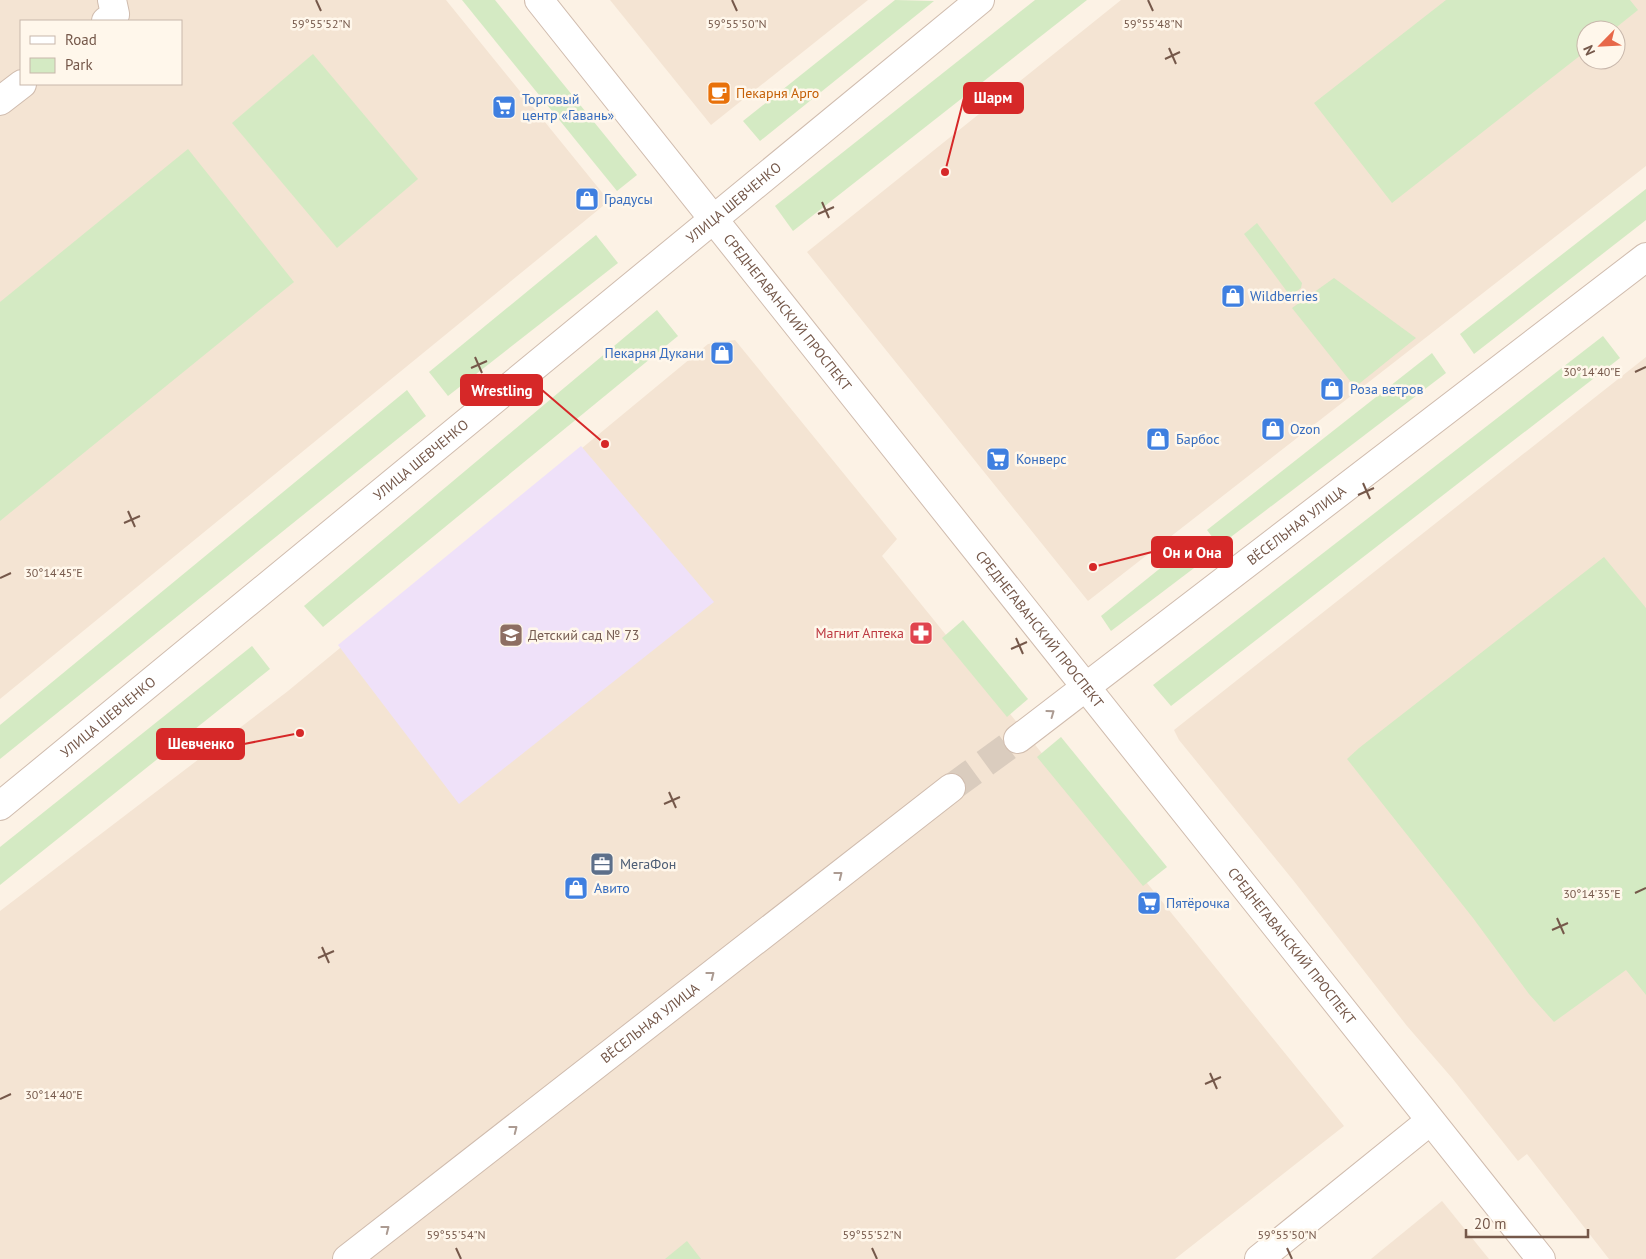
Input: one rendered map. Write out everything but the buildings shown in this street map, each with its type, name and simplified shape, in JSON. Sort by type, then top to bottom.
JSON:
[{"type":"street","points":[[107,20],[115,14],[112,0]]},
{"type":"street","name":"СРЕДНЕГАВАНСКИЙ ПРОСПЕКТ","points":[[539,0],[1540,1259]]},
{"type":"street","name":"УЛИЦА ШЕВЧЕНКО","points":[[0,806],[980,0]]},
{"type":"street","points":[[0,100],[21,85]]},
{"type":"street","name":"ВЁСЕЛЬНАЯ УЛИЦА","points":[[1018,739],[1646,257]]},
{"type":"street","name":"ВЁСЕЛЬНАЯ УЛИЦА","points":[[347,1259],[952,788]]},
{"type":"street","points":[[1259,1259],[1430,1121]]},
{"type":"shaded area","points":[[0,0],[446,0],[609,201],[0,699]]},
{"type":"shaded area","points":[[610,0],[868,0],[711,125]]},
{"type":"shaded area","points":[[1121,0],[1646,0],[1646,166],[1088,601],[807,252]]},
{"type":"shaded area","points":[[735,340],[897,539],[882,556],[1344,1126],[1175,1259],[0,1259],[0,911],[288,691],[708,344]]},
{"type":"shaded area","points":[[1646,357],[1646,1259],[1609,1259],[1527,1154],[1518,1161],[1452,1078],[1407,1026],[1293,880],[1179,740],[1174,730]]},
{"type":"shaded area","name":"Детский сад № 73","points":[[581,446],[714,602],[459,804],[338,645]]},
{"type":"shaded area","points":[[1442,1201],[1489,1259],[1371,1259]]},
{"type":"green space","points":[[462,0],[495,0],[637,175],[617,191]]},
{"type":"green space","points":[[895,0],[934,1],[760,141],[743,121]]},
{"type":"green space","points":[[1035,0],[1087,0],[793,231],[775,206]]},
{"type":"green space","points":[[1446,0],[1630,0],[1638,10],[1626,20],[1576,20],[1576,59],[1392,203],[1314,103]]},
{"type":"green space","points":[[313,54],[418,179],[337,248],[232,123]]},
{"type":"green space","points":[[188,149],[294,282],[0,521],[0,302]]},
{"type":"green space","points":[[1646,189],[1646,220],[1474,354],[1460,334]]},
{"type":"green space","points":[[1257,223],[1302,283],[1301,288],[1293,294],[1288,293],[1244,234]]},
{"type":"green space","points":[[596,235],[618,263],[448,396],[429,372]]},
{"type":"green space","points":[[1334,278],[1416,338],[1355,387],[1292,308]]},
{"type":"green space","points":[[657,310],[678,336],[323,627],[304,606]]},
{"type":"green space","points":[[1603,336],[1620,358],[1171,706],[1153,685]]},
{"type":"green space","points":[[1432,353],[1446,373],[1219,546],[1207,530]]},
{"type":"green space","points":[[407,390],[426,416],[0,759],[0,725]]},
{"type":"green space","points":[[1189,545],[1202,562],[1111,631],[1101,616]]},
{"type":"green space","points":[[1604,557],[1646,608],[1646,995],[1626,970],[1554,1022],[1529,994],[1473,918],[1347,759]]},
{"type":"green space","points":[[963,620],[1028,699],[1007,717],[942,638]]},
{"type":"green space","points":[[252,646],[270,669],[0,885],[0,847]]},
{"type":"green space","points":[[1061,737],[1167,867],[1143,886],[1037,757]]},
{"type":"green space","points":[[687,1241],[701,1259],[665,1259]]},
{"type":"tunnel","points":[[951,788],[1018,739]]},
{"type":"place","name":"Пекарня Арго","points":[[719,93]]},
{"type":"place","name":"Торговый центр «Гавань»","points":[[504,107]]},
{"type":"place","name":"Шарм","points":[[945,172]]},
{"type":"place","name":"Градусы","points":[[587,199]]},
{"type":"place","name":"Wildberries","points":[[1233,296]]},
{"type":"place","name":"Пекарня Дукани","points":[[722,353]]},
{"type":"place","name":"Роза ветров","points":[[1332,389]]},
{"type":"place","name":"Ozon","points":[[1273,429]]},
{"type":"place","name":"Барбос","points":[[1158,439]]},
{"type":"place","name":"Wrestling","points":[[605,444]]},
{"type":"place","name":"Конверс","points":[[998,459]]},
{"type":"place","name":"Он и Она","points":[[1093,567]]},
{"type":"place","name":"Магнит Аптека","points":[[921,633]]},
{"type":"place","name":"Детский сад № 73","points":[[511,635]]},
{"type":"place","name":"Шевченко","points":[[300,733]]},
{"type":"place","name":"МегаФон","points":[[602,864]]},
{"type":"place","name":"Авито","points":[[576,888]]},
{"type":"place","name":"Пятёрочка","points":[[1149,903]]}]
